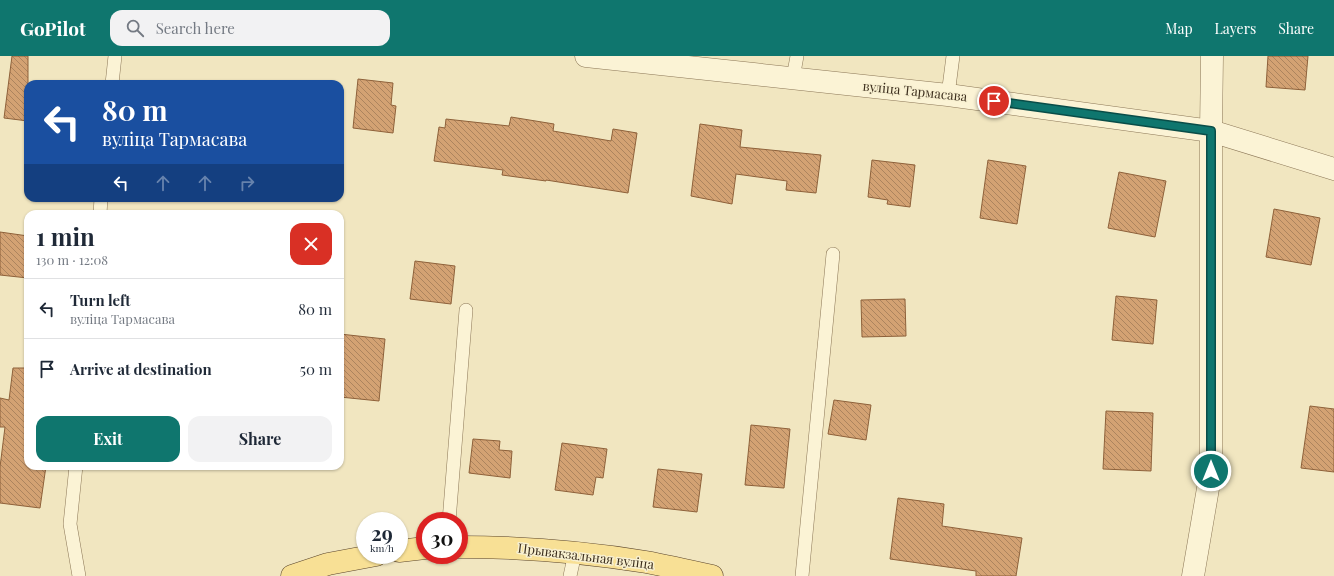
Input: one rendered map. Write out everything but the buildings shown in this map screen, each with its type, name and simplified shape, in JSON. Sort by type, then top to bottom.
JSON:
[{"type":"main road","name":"Прывакзальная вуліца","points":[[468,547],[504,547],[574,553],[647,562],[712,576]]},
{"type":"main road","points":[[292,576],[328,564],[356,559]]},
{"type":"street","name":"вуліца Тармасава","points":[[586,56],[948,94],[1211,131],[1334,169]]},
{"type":"street","points":[[1194,576],[1211,471],[1212,56]]},
{"type":"lane","points":[[112,80],[115,56]]},
{"type":"lane","points":[[794,78],[796,56]]},
{"type":"lane","points":[[948,94],[953,56]]},
{"type":"lane","points":[[802,576],[833,254]]},
{"type":"lane","points":[[450,512],[466,310]]},
{"type":"lane","points":[[76,470],[70,524],[79,576]]},
{"type":"lane","points":[[570,576],[574,553]]},
{"type":"route","points":[[994,101],[1211,131],[1211,471]]}]
